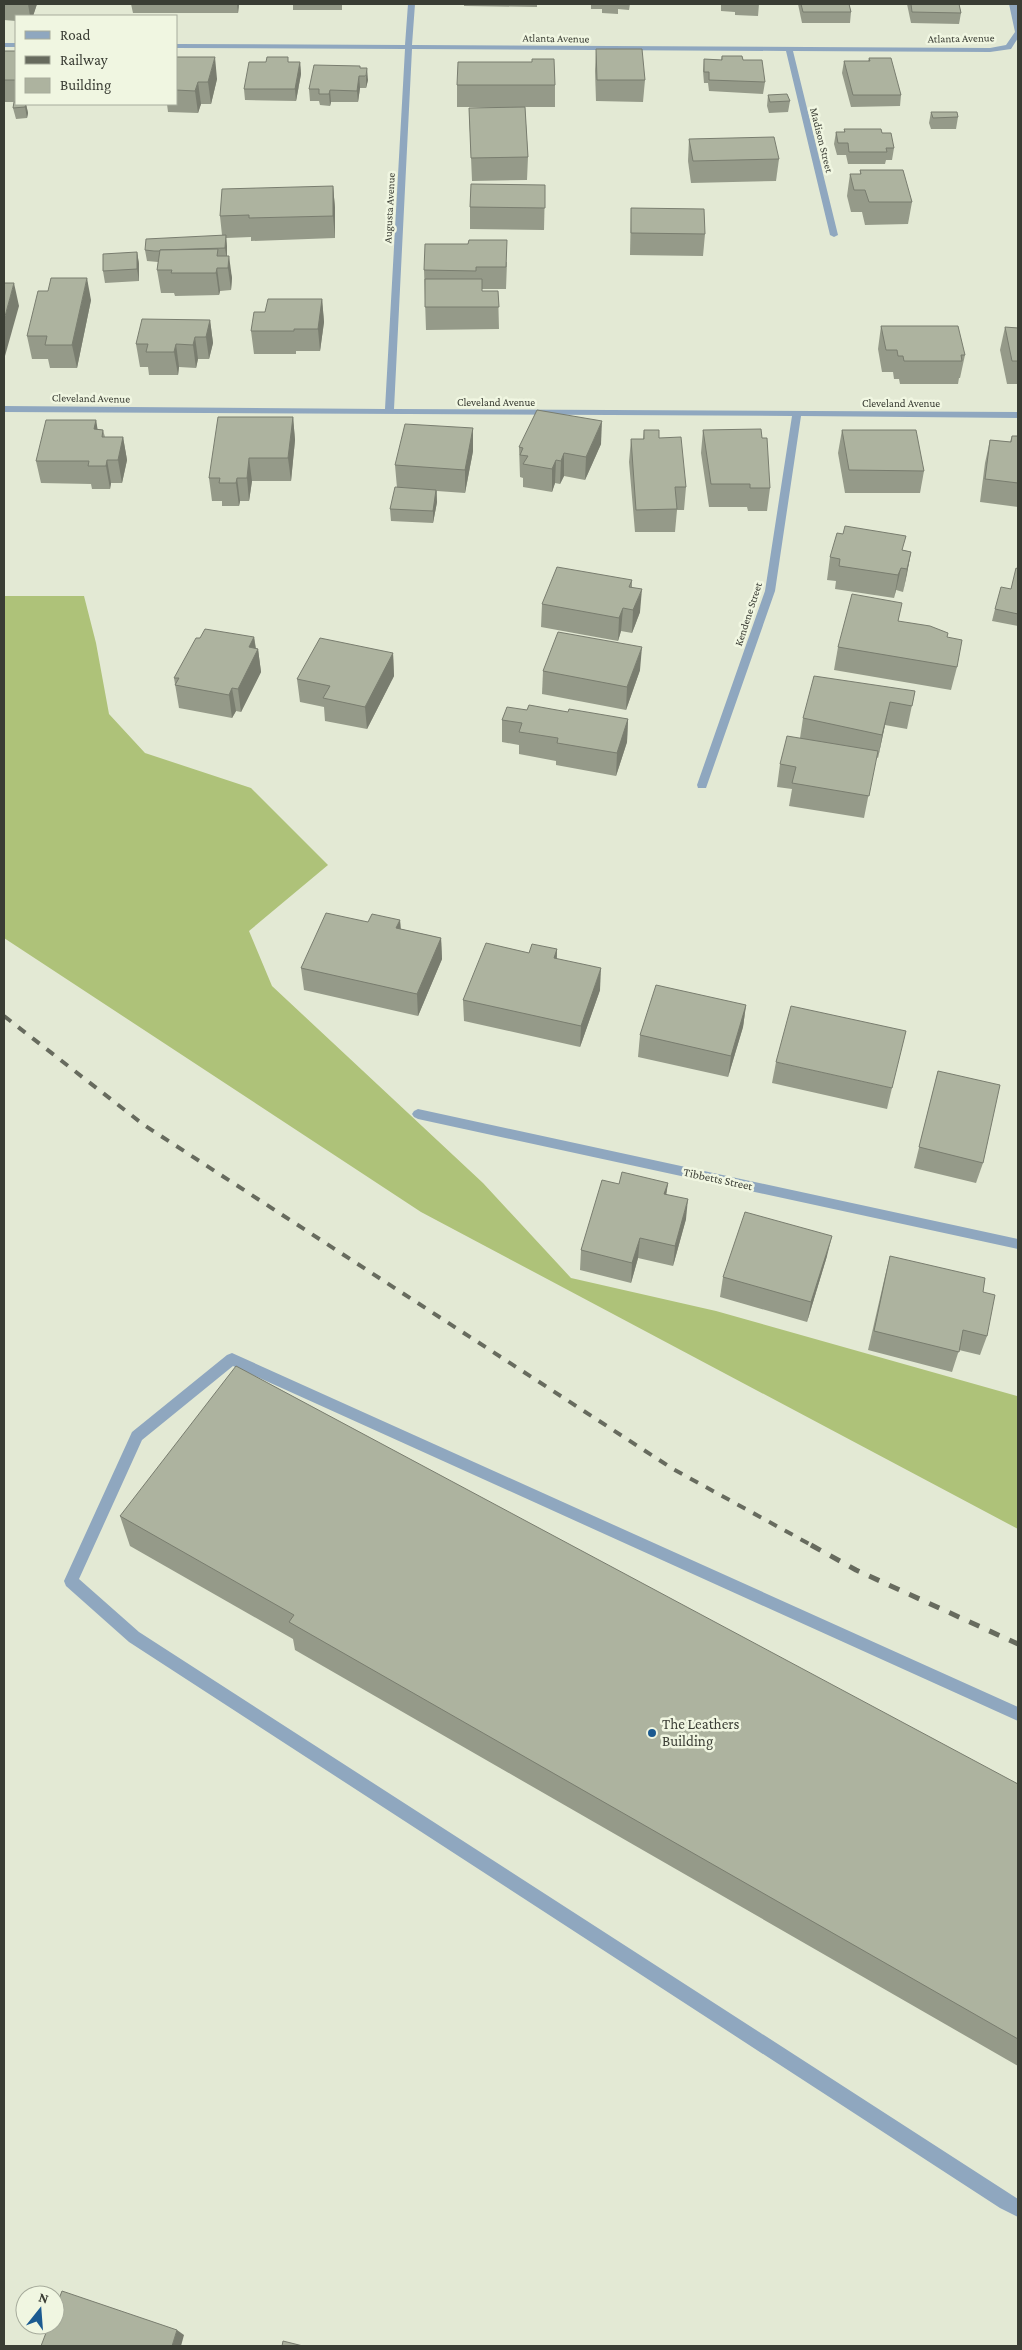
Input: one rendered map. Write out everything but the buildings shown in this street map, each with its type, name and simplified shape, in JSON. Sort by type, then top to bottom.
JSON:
[{"type":"street","name":"Augusta Avenue","points":[[389,412],[411,4]]},
{"type":"street","name":"Atlanta Avenue","points":[[178,46],[990,50],[1008,47],[1018,32],[1012,4]]},
{"type":"street","name":"Madison Street","points":[[789,50],[834,235]]},
{"type":"street","name":"Cleveland Avenue","points":[[4,408],[1018,415]]},
{"type":"street","name":"Kendene Street","points":[[702,785],[770,591],[797,414]]},
{"type":"street","name":"Tibbetts Street","points":[[418,1114],[1018,1244]]},
{"type":"street","points":[[1018,1714],[232,1359],[137,1436],[70,1581],[134,1637],[1018,2208]]},
{"type":"green space","points":[[4,596],[84,596],[96,643],[109,714],[145,753],[251,788],[328,865],[249,931],[272,986],[483,1183],[571,1278],[716,1311],[1017,1396],[1018,1529],[421,1212],[4,938]]},
{"type":"railway","points":[[4,1016],[144,1125],[673,1469],[813,1546]]},
{"type":"railway","points":[[811,1545],[856,1570],[1018,1644]]},
{"type":"place","name":"The Leathers Building","points":[[652,1733]]}]
